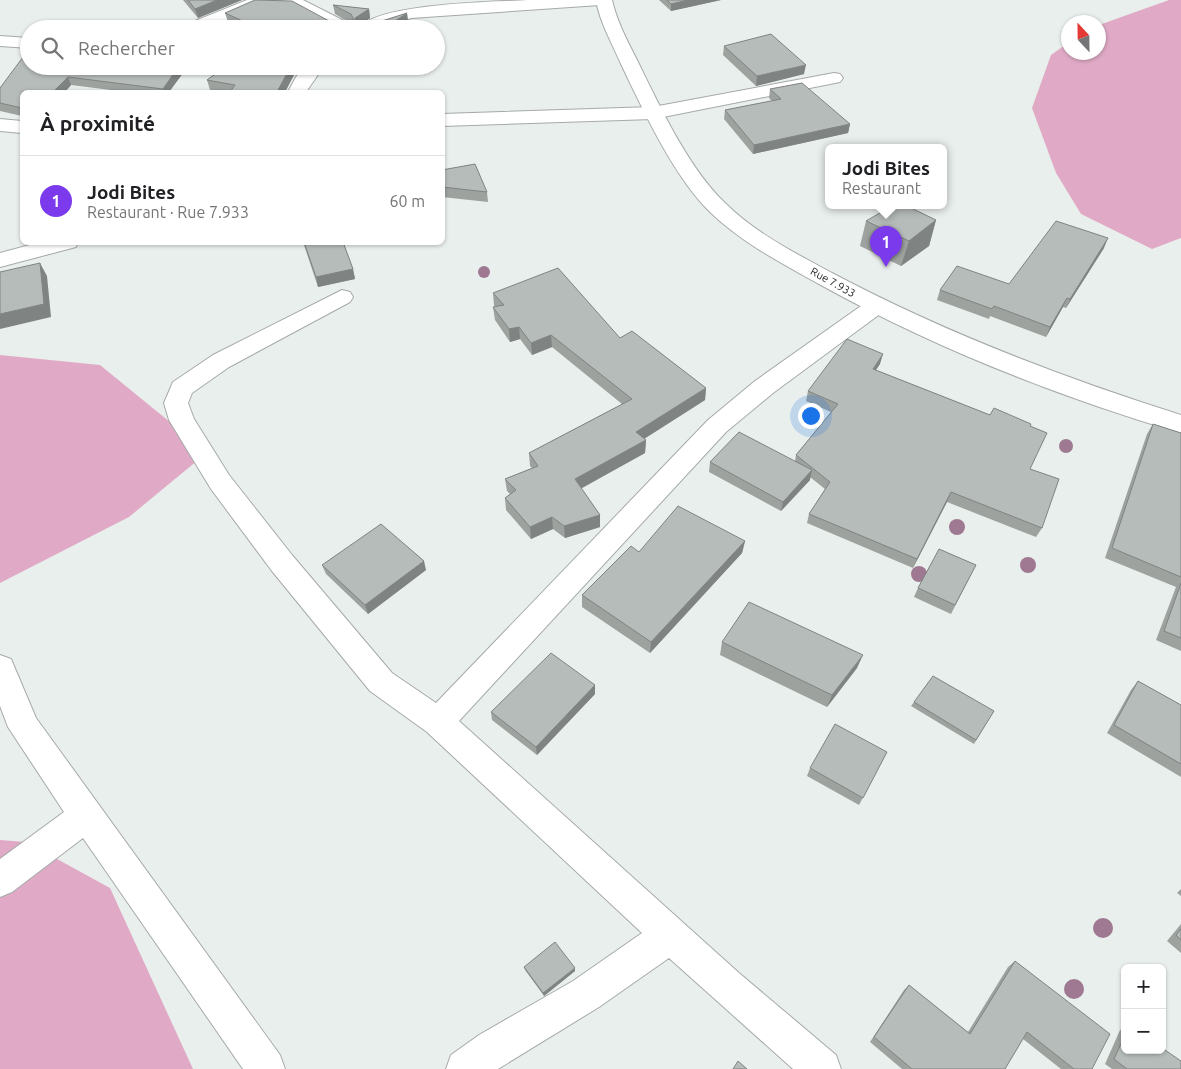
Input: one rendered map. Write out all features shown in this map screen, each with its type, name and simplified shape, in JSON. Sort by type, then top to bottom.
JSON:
[{"type":"street","points":[[213,20],[262,0]]},
{"type":"street","points":[[291,0],[329,20]]},
{"type":"street","points":[[387,20],[411,13],[600,0]]},
{"type":"street","name":"Rue 7.933","points":[[604,0],[607,15],[653,113],[706,197],[739,226],[782,254],[876,306],[1015,366],[1137,411],[1181,424]]},
{"type":"street","points":[[0,41],[20,42]]},
{"type":"street","points":[[299,90],[307,75]]},
{"type":"street","points":[[445,120],[653,113],[834,78]]},
{"type":"street","points":[[0,125],[20,128]]},
{"type":"street","points":[[0,260],[57,245]]},
{"type":"street","points":[[342,297],[221,361],[182,388],[176,403],[182,420],[220,482],[282,563],[381,682],[438,722],[670,935],[822,1069]]},
{"type":"street","points":[[438,722],[717,426],[764,387],[876,306]]},
{"type":"street","points":[[0,668],[24,727],[266,1069]]},
{"type":"street","points":[[0,880],[87,815]]},
{"type":"street","points":[[465,1069],[586,994],[670,935]]},
{"type":"shaded area","points":[[1169,0],[1181,0],[1181,238],[1152,249],[1081,214],[1056,173],[1032,108],[1051,55],[1061,48],[1061,60],[1106,60],[1106,22]]},
{"type":"shaded area","points":[[0,355],[100,365],[176,427],[198,460],[129,517],[0,583]]},
{"type":"shaded area","points":[[0,840],[26,842],[110,888],[193,1069],[0,1069]]},
{"type":"building","points":[[188,0],[217,0],[195,9]]},
{"type":"building","points":[[255,0],[292,1],[327,20],[240,20],[225,13]]},
{"type":"building","points":[[667,0],[688,0],[671,4]]},
{"type":"building","points":[[333,5],[369,9],[354,20],[351,14]]},
{"type":"building","points":[[407,13],[396,20],[385,20]]},
{"type":"building","points":[[771,34],[806,65],[757,76],[724,46]]},
{"type":"building","points":[[20,61],[20,75],[173,75],[163,89],[68,77],[55,90],[20,90],[20,108],[0,103],[0,88]]},
{"type":"building","points":[[214,75],[286,75],[278,90],[231,90],[235,85],[207,80]]},
{"type":"building","points":[[802,83],[850,124],[754,145],[725,110],[781,99],[770,89]]},
{"type":"building","points":[[475,164],[487,192],[445,187],[445,169]]},
{"type":"building","points":[[887,209],[913,209],[936,220],[909,241],[866,221]]},
{"type":"building","points":[[1056,221],[1108,238],[1070,299],[1067,298],[1050,327],[994,306],[992,309],[940,290],[957,266],[1009,284]]},
{"type":"building","points":[[305,245],[344,245],[353,269],[316,277]]},
{"type":"building","points":[[40,263],[44,304],[0,314],[0,272]]},
{"type":"building","points":[[558,268],[620,338],[632,331],[706,388],[636,432],[646,440],[575,479],[600,515],[564,526],[552,517],[530,527],[505,498],[516,490],[505,479],[538,466],[529,453],[632,399],[551,335],[531,343],[519,327],[509,329],[493,307],[504,305],[493,293]]},
{"type":"building","points":[[847,339],[883,354],[873,369],[990,415],[994,408],[1047,433],[1030,469],[1059,479],[1042,528],[951,492],[917,559],[809,514],[830,482],[796,455],[838,404],[808,391]]},
{"type":"building","points":[[1153,424],[1181,433],[1181,577],[1112,548]]},
{"type":"building","points":[[739,432],[812,470],[783,502],[710,462]]},
{"type":"building","points":[[678,506],[745,541],[651,642],[582,595],[631,546],[639,552]]},
{"type":"building","points":[[381,524],[424,561],[365,605],[322,565]]},
{"type":"building","points":[[939,549],[976,565],[955,605],[918,588]]},
{"type":"building","points":[[1181,583],[1181,638],[1164,631]]},
{"type":"building","points":[[749,602],[863,655],[832,695],[722,642]]},
{"type":"building","points":[[551,653],[595,685],[536,747],[491,712]]},
{"type":"building","points":[[933,676],[994,711],[976,740],[914,702]]},
{"type":"building","points":[[1138,681],[1181,705],[1181,764],[1114,725]]},
{"type":"building","points":[[835,724],[887,752],[863,798],[810,768]]},
{"type":"building","points":[[1181,929],[1181,940],[1176,935]]},
{"type":"building","points":[[555,942],[575,968],[543,993],[524,967]]},
{"type":"building","points":[[1015,961],[1110,1034],[1092,1069],[1074,1069],[1027,1032],[1005,1069],[912,1069],[874,1037],[909,985],[970,1034]]},
{"type":"building","points":[[1121,1044],[1121,1054],[1166,1054],[1166,1051],[1181,1061],[1181,1069],[1127,1069],[1114,1059]]},
{"type":"building","points":[[738,1061],[747,1069],[733,1069]]},
{"type":"place","name":"Jodi Bites","points":[[886,267]]}]
